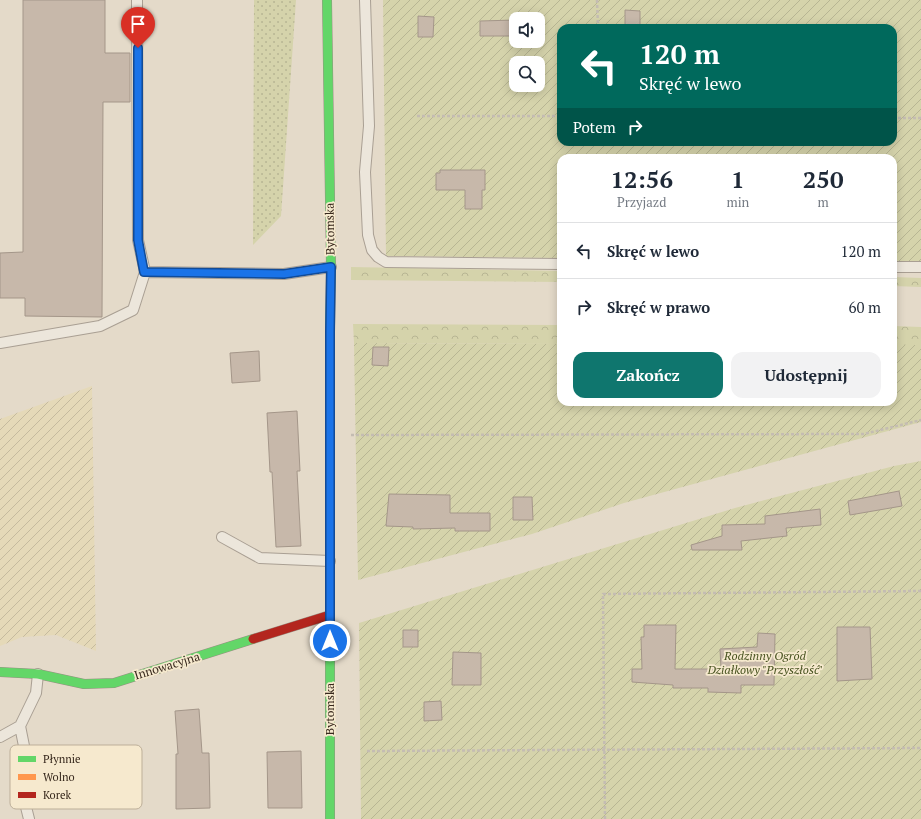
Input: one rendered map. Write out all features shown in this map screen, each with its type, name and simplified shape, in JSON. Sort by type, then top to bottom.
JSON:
[{"type":"street","name":"Bytomska","points":[[327,0],[331,267],[330,819]]},
{"type":"street","name":"Innowacyjna","points":[[0,672],[38,674],[84,684],[114,683],[330,615]]},
{"type":"lane","points":[[0,344],[100,326],[133,310],[144,272],[138,240],[137,0]]},
{"type":"lane","points":[[365,0],[369,126],[365,172],[368,234],[372,250],[378,258],[386,262],[557,264]]},
{"type":"lane","points":[[144,272],[284,274],[331,267]]},
{"type":"lane","points":[[897,267],[921,267]]},
{"type":"lane","points":[[222,537],[260,558],[330,561]]},
{"type":"lane","points":[[0,737],[20,726],[36,693],[38,674]]},
{"type":"lane","points":[[20,726],[24,745]]},
{"type":"lane","points":[[26,809],[29,819]]},
{"type":"path","points":[[597,0],[598,24]]},
{"type":"path","points":[[417,116],[557,116]]},
{"type":"path","points":[[897,118],[921,118]]},
{"type":"path","points":[[356,435],[864,434],[921,420]]},
{"type":"path","points":[[605,819],[603,594],[921,591]]},
{"type":"path","points":[[368,751],[921,748]]},
{"type":"shaded area","points":[[92,386],[96,651],[56,635],[22,637],[0,646],[0,419]]},
{"type":"green space","points":[[254,0],[296,0],[281,216],[253,245]]},
{"type":"green space","points":[[383,0],[921,0],[921,262],[897,262],[897,154],[557,154],[557,258],[386,256]]},
{"type":"green space","points":[[351,267],[557,271],[557,282],[351,280]]},
{"type":"green space","points":[[897,277],[921,278],[921,287],[897,286]]},
{"type":"green space","points":[[353,324],[557,325],[557,344],[354,343]]},
{"type":"green space","points":[[897,326],[921,327],[921,345],[897,345]]},
{"type":"green space","points":[[354,343],[557,344],[557,406],[897,406],[897,345],[921,345],[921,422],[624,503],[532,534],[358,580]]},
{"type":"green space","name":"Rodzinny Ogród Działkowy \"Przyszłość\"","points":[[921,461],[921,819],[361,819],[359,623],[735,508],[894,466]]},
{"type":"building","points":[[23,0],[105,0],[105,53],[130,53],[130,102],[103,102],[102,317],[25,316],[25,298],[0,298],[0,253],[23,252]]},
{"type":"building","points":[[625,10],[640,11],[640,24],[625,24]]},
{"type":"building","points":[[418,16],[434,17],[433,37],[418,37]]},
{"type":"building","points":[[509,20],[509,36],[480,36],[480,21]]},
{"type":"building","points":[[440,170],[485,170],[485,190],[482,190],[482,209],[465,209],[465,190],[436,190],[436,173],[440,173]]},
{"type":"building","points":[[373,347],[389,347],[388,366],[372,365]]},
{"type":"building","points":[[259,351],[260,381],[232,383],[230,353]]},
{"type":"building","points":[[297,411],[300,471],[297,471],[301,546],[276,547],[267,413]]},
{"type":"building","points":[[899,491],[902,506],[850,515],[848,501]]},
{"type":"building","points":[[389,494],[450,495],[450,513],[490,513],[490,531],[455,531],[455,528],[413,529],[413,527],[386,526]]},
{"type":"building","points":[[513,497],[532,497],[533,520],[513,520]]},
{"type":"building","points":[[820,509],[821,525],[786,528],[787,536],[741,541],[742,550],[692,550],[691,545],[722,536],[722,525],[765,524],[765,516]]},
{"type":"building","points":[[644,625],[676,625],[675,669],[721,669],[720,649],[757,647],[758,633],[775,634],[774,685],[741,685],[741,693],[708,692],[708,688],[673,688],[673,685],[632,682],[632,669],[642,669],[641,637],[644,637]]},
{"type":"building","points":[[837,627],[870,627],[872,679],[837,681]]},
{"type":"building","points":[[403,630],[418,630],[418,647],[403,647]]},
{"type":"building","points":[[453,652],[481,653],[481,685],[452,685]]},
{"type":"building","points":[[441,701],[442,720],[424,721],[424,702]]},
{"type":"building","points":[[199,709],[202,753],[209,753],[210,808],[176,809],[176,754],[178,754],[175,711]]},
{"type":"building","points":[[301,751],[302,808],[268,808],[267,752]]},
{"type":"traffic: fast","points":[[327,0],[331,267],[330,326]]},
{"type":"traffic: fast","points":[[330,548],[330,819]]},
{"type":"traffic: fast","points":[[0,672],[38,674],[84,684],[114,683],[253,639]]},
{"type":"traffic: slow","points":[[330,326],[330,548]]},
{"type":"traffic: jam","points":[[253,639],[330,615]]},
{"type":"route","points":[[138,48],[138,240],[144,272],[284,274],[331,267],[330,641]]}]
